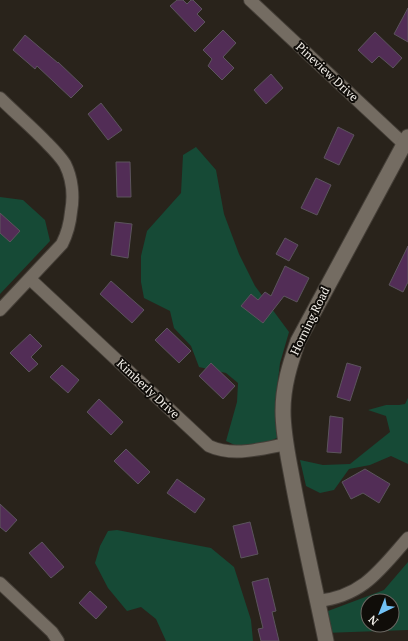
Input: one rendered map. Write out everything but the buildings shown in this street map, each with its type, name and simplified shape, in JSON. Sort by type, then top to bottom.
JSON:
[{"type":"street","name":"Pineview Drive","points":[[250,0],[406,140]]},
{"type":"street","points":[[0,98],[51,147],[64,163],[69,173],[72,191],[72,206],[69,224],[62,244],[0,310]]},
{"type":"street","name":"Horning Road","points":[[326,641],[296,501],[283,428],[284,390],[289,367],[298,341],[406,140]]},
{"type":"street","name":"Kimberly Drive","points":[[30,278],[209,446],[216,449],[235,452],[286,444]]},
{"type":"street","points":[[318,601],[332,600],[363,585],[382,568],[408,538]]},
{"type":"street","points":[[0,583],[52,632],[58,641]]},
{"type":"green space","points":[[196,147],[216,170],[224,214],[239,254],[255,286],[289,332],[280,363],[276,397],[279,437],[248,451],[226,441],[237,402],[238,383],[226,373],[199,367],[191,346],[174,328],[170,311],[144,298],[141,282],[141,256],[147,231],[181,193],[183,155]]},
{"type":"green space","points":[[0,197],[23,200],[45,220],[50,241],[0,294]]},
{"type":"green space","points":[[408,398],[408,464],[391,456],[370,465],[349,469],[334,490],[320,493],[306,486],[300,460],[323,465],[350,464],[390,432],[386,416],[368,410],[386,405],[405,404]]},
{"type":"green space","points":[[117,530],[211,548],[234,567],[251,620],[253,641],[166,641],[156,619],[141,607],[127,611],[108,588],[95,563],[100,546],[108,531]]},
{"type":"green space","points":[[408,562],[408,630],[400,630],[400,593],[376,593],[384,590]]},
{"type":"green space","points":[[360,599],[360,632],[324,633],[320,614]]}]
